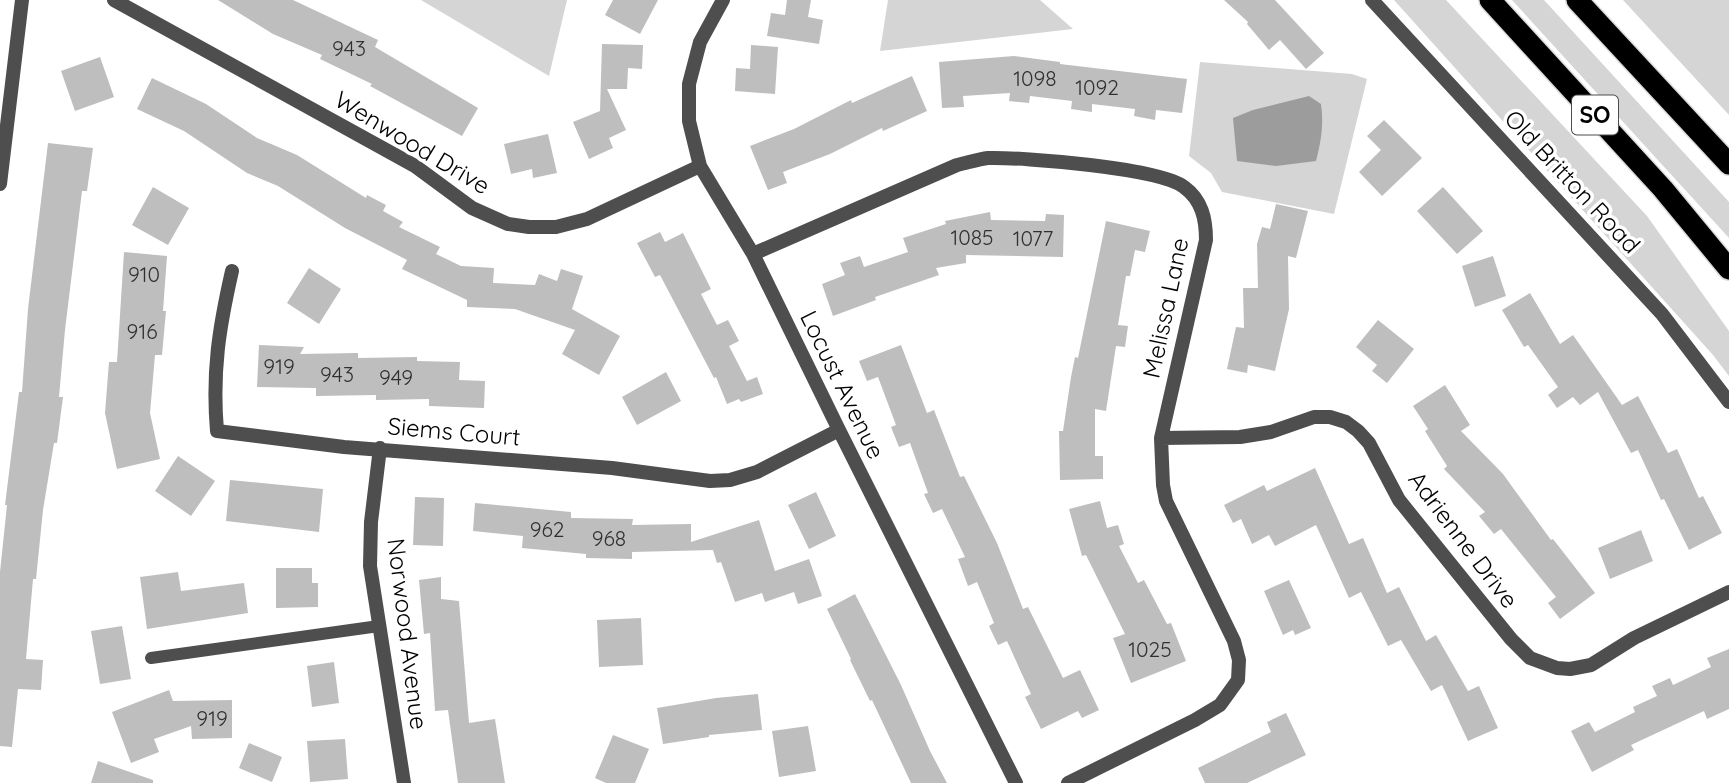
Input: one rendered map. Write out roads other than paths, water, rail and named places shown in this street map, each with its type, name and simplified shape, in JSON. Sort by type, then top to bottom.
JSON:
[{"type":"highway","name":"SO","points":[[1490,0],[1663,189],[1729,269]]},
{"type":"highway","name":"SO","points":[[1577,0],[1729,164]]},
{"type":"street","points":[[0,184],[22,0]]},
{"type":"street","name":"Wenwood Drive","points":[[114,0],[415,166],[472,208],[508,224],[529,228],[556,227],[587,219],[700,166]]},
{"type":"street","name":"Locust Avenue","points":[[723,0],[700,42],[689,83],[689,121],[700,166],[753,254],[1016,783]]},
{"type":"street","name":"Old Britton Road","points":[[1372,0],[1662,314],[1729,402]]},
{"type":"street","name":"Melissa Lane","points":[[753,254],[957,166],[984,158],[1019,158],[1149,174],[1175,181],[1199,202],[1206,221],[1206,240],[1161,438],[1163,485],[1166,500],[1234,640],[1240,660],[1238,680],[1220,705],[1068,783]]},
{"type":"street","name":"Siems Court","points":[[232,271],[214,367],[217,431],[344,447],[612,468],[710,481],[730,481],[757,472],[839,430]]},
{"type":"street","name":"Adrienne Drive","points":[[1161,438],[1240,437],[1271,432],[1314,417],[1330,417],[1346,422],[1369,443],[1399,500],[1510,639],[1530,658],[1557,668],[1570,669],[1591,665],[1634,638],[1729,592]]},
{"type":"street","name":"Norwood Avenue","points":[[380,448],[371,522],[370,566],[404,783]]},
{"type":"lane","points":[[151,658],[379,626]]}]
